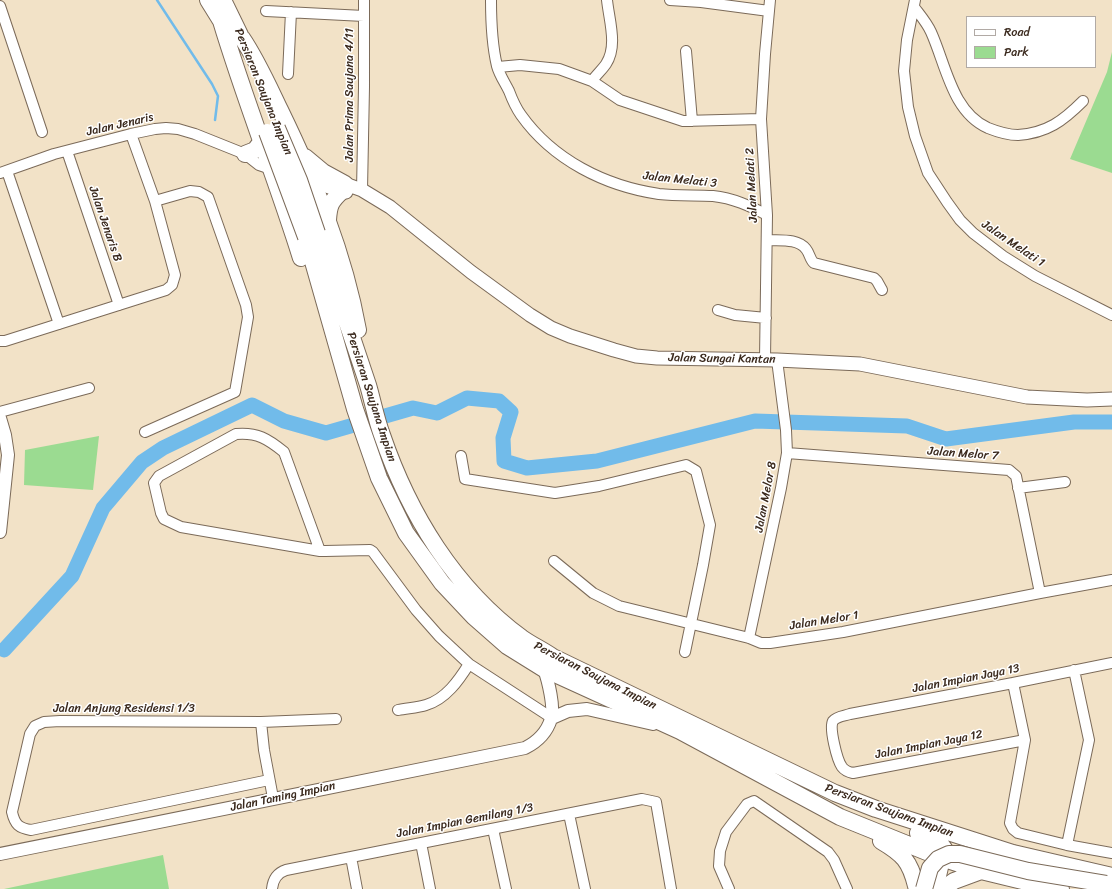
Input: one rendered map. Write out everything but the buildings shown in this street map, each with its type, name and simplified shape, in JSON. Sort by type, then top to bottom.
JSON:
[{"type":"highway","name":"Persiaran Saujana Impian","points":[[208,0],[238,52],[269,134],[312,235],[371,394],[381,434],[395,470],[416,514],[442,557],[466,586],[493,614],[523,638],[553,657],[834,793],[876,809],[1013,853],[1110,881]]},
{"type":"highway","name":"Persiaran Saujana Impian","points":[[224,0],[242,38],[269,134]]},
{"type":"highway","points":[[242,38],[253,53],[302,154],[328,220],[353,302],[371,394]]},
{"type":"highway","points":[[246,154],[255,150],[269,134]]},
{"type":"highway","points":[[269,134],[269,163],[352,410]]},
{"type":"highway","points":[[302,154],[344,187],[329,206],[328,220]]},
{"type":"highway","name":"Persiaran Saujana Impian","points":[[312,235],[352,410],[379,478],[406,533],[442,583],[474,617],[507,646],[544,669],[680,731],[840,817],[941,854],[981,871],[1061,889]]},
{"type":"highway","points":[[834,793],[853,808],[864,813],[904,829],[930,836],[938,840],[941,854],[953,845],[1001,856],[1013,853]]},
{"type":"highway","points":[[840,817],[902,855],[909,864],[919,888]]},
{"type":"highway","points":[[919,888],[930,868],[938,859],[949,854],[960,854],[1028,871],[1110,881]]},
{"type":"highway","points":[[943,889],[954,881],[981,871]]},
{"type":"main road","name":"Jalan Sungai Kantan","points":[[269,163],[344,187],[362,190],[405,218],[470,272],[530,315],[551,328],[570,336],[614,350],[636,356],[657,358],[771,360],[860,364],[1027,397],[1087,400],[1112,399]]},
{"type":"main road","name":"Jalan Sungai Kantan","points":[[344,187],[360,196],[377,199]]},
{"type":"street","name":"Jalan Prima Saujana 4/11","points":[[362,190],[364,0]]},
{"type":"street","name":"Jalan Melati 3","points":[[491,0],[491,24],[498,67],[520,114],[531,128],[566,160],[596,176],[628,187],[660,194],[714,196],[727,198],[748,205],[767,215]]},
{"type":"street","points":[[592,81],[606,63],[611,48],[611,31],[607,0]]},
{"type":"street","points":[[670,0],[769,10]]},
{"type":"street","name":"Jalan Melati 2","points":[[770,0],[761,119],[767,215],[766,318],[771,360]]},
{"type":"street","points":[[915,3],[931,32],[948,80],[969,116],[981,125],[994,131],[1010,135],[1043,131],[1058,123],[1083,101]]},
{"type":"street","name":"Jalan Melati 1","points":[[915,3],[907,40],[904,71],[908,107],[915,136],[928,173],[960,220],[973,233],[1003,256],[1036,276],[1112,315]]},
{"type":"street","points":[[0,6],[42,132]]},
{"type":"street","points":[[266,11],[364,16]]},
{"type":"street","points":[[288,74],[291,12]]},
{"type":"street","points":[[686,51],[692,121]]},
{"type":"street","points":[[498,67],[520,65],[559,69],[592,81],[620,100],[683,122],[761,119]]},
{"type":"street","name":"Jalan Jenaris","points":[[4,172],[67,151],[131,134],[166,128],[178,129],[269,163]]},
{"type":"street","points":[[0,341],[5,341],[166,290],[172,285],[175,276],[155,201],[131,134]]},
{"type":"street","name":"Jalan Jenaris B","points":[[67,151],[119,305]]},
{"type":"street","points":[[4,172],[58,324]]},
{"type":"street","points":[[145,432],[235,392],[248,317],[246,305],[208,197],[199,192],[190,191],[155,201]]},
{"type":"street","points":[[767,240],[798,242],[805,248],[814,263],[874,278],[882,290]]},
{"type":"street","points":[[718,310],[735,315],[766,318]]},
{"type":"street","name":"Jalan Melor 8","points":[[750,638],[787,453],[783,408],[771,360]]},
{"type":"street","points":[[0,412],[89,388]]},
{"type":"street","points":[[0,418],[5,435],[8,455],[2,499],[0,532]]},
{"type":"street","points":[[320,551],[284,452],[271,441],[259,436],[244,433],[236,434],[158,476],[154,483],[161,513],[164,519],[181,527],[320,551],[334,552],[367,550],[373,552],[416,610],[439,636],[469,664],[552,718]]},
{"type":"street","name":"Jalan Melor 7","points":[[787,453],[1009,470],[1016,476],[1040,593]]},
{"type":"street","points":[[461,456],[465,479],[555,493],[599,486],[686,465],[696,471],[710,525],[685,652]]},
{"type":"street","points":[[1018,488],[1066,482]]},
{"type":"street","name":"Jalan Melor 1","points":[[554,561],[593,594],[619,606],[770,643],[843,632],[1112,580]]},
{"type":"street","name":"Jalan Impian Jaya 13","points":[[841,766],[831,728],[833,721],[837,718],[850,714],[1112,663]]},
{"type":"street","points":[[398,710],[426,705],[439,699],[459,680],[469,664]]},
{"type":"street","points":[[544,669],[548,681],[552,705],[552,718]]},
{"type":"street","points":[[1067,845],[1089,740],[1074,670]]},
{"type":"street","points":[[1013,683],[1025,740],[1010,823],[1013,829],[1018,833],[1067,845],[1112,853]]},
{"type":"street","points":[[552,718],[568,711],[587,709],[680,731]]},
{"type":"street","name":"Jalan Taming Impian","points":[[0,854],[525,748],[534,743],[543,734],[552,718]]},
{"type":"street","name":"Jalan Anjung Residensi 1/3","points":[[270,780],[31,830],[22,828],[15,822],[12,812],[30,734],[35,726],[44,722],[261,722],[336,719]]},
{"type":"street","points":[[261,722],[274,798]]},
{"type":"street","name":"Jalan Impian Jaya 12","points":[[841,766],[846,771],[853,773],[1025,740]]},
{"type":"street","name":"Jalan Impian Gemilang 1/3","points":[[272,889],[274,879],[279,872],[286,870],[642,799],[656,802],[671,889]]},
{"type":"street","points":[[729,889],[719,866],[720,851],[726,832],[747,804],[754,801],[828,852],[834,860],[847,889]]},
{"type":"street","points":[[569,814],[585,889]]},
{"type":"street","points":[[493,829],[506,889]]},
{"type":"street","points":[[421,843],[430,889]]},
{"type":"street","points":[[919,888],[927,868],[941,854]]},
{"type":"street","points":[[938,889],[941,854]]},
{"type":"street","points":[[351,857],[357,889]]},
{"type":"green space","points":[[1112,52],[1112,173],[1070,159],[1107,72]]},
{"type":"green space","points":[[99,436],[93,490],[24,485],[25,450]]},
{"type":"green space","points":[[163,855],[169,889],[4,889]]},
{"type":"waterway","points":[[157,0],[212,84],[218,96],[215,120]]},
{"type":"waterway","points":[[4,650],[72,576],[103,508],[142,462],[163,448],[252,405],[284,421],[326,433],[413,408],[437,413],[467,398],[499,401],[511,412],[503,438],[504,461],[527,468],[597,461],[755,421],[907,426],[946,439],[1074,422],[1112,422]]}]
